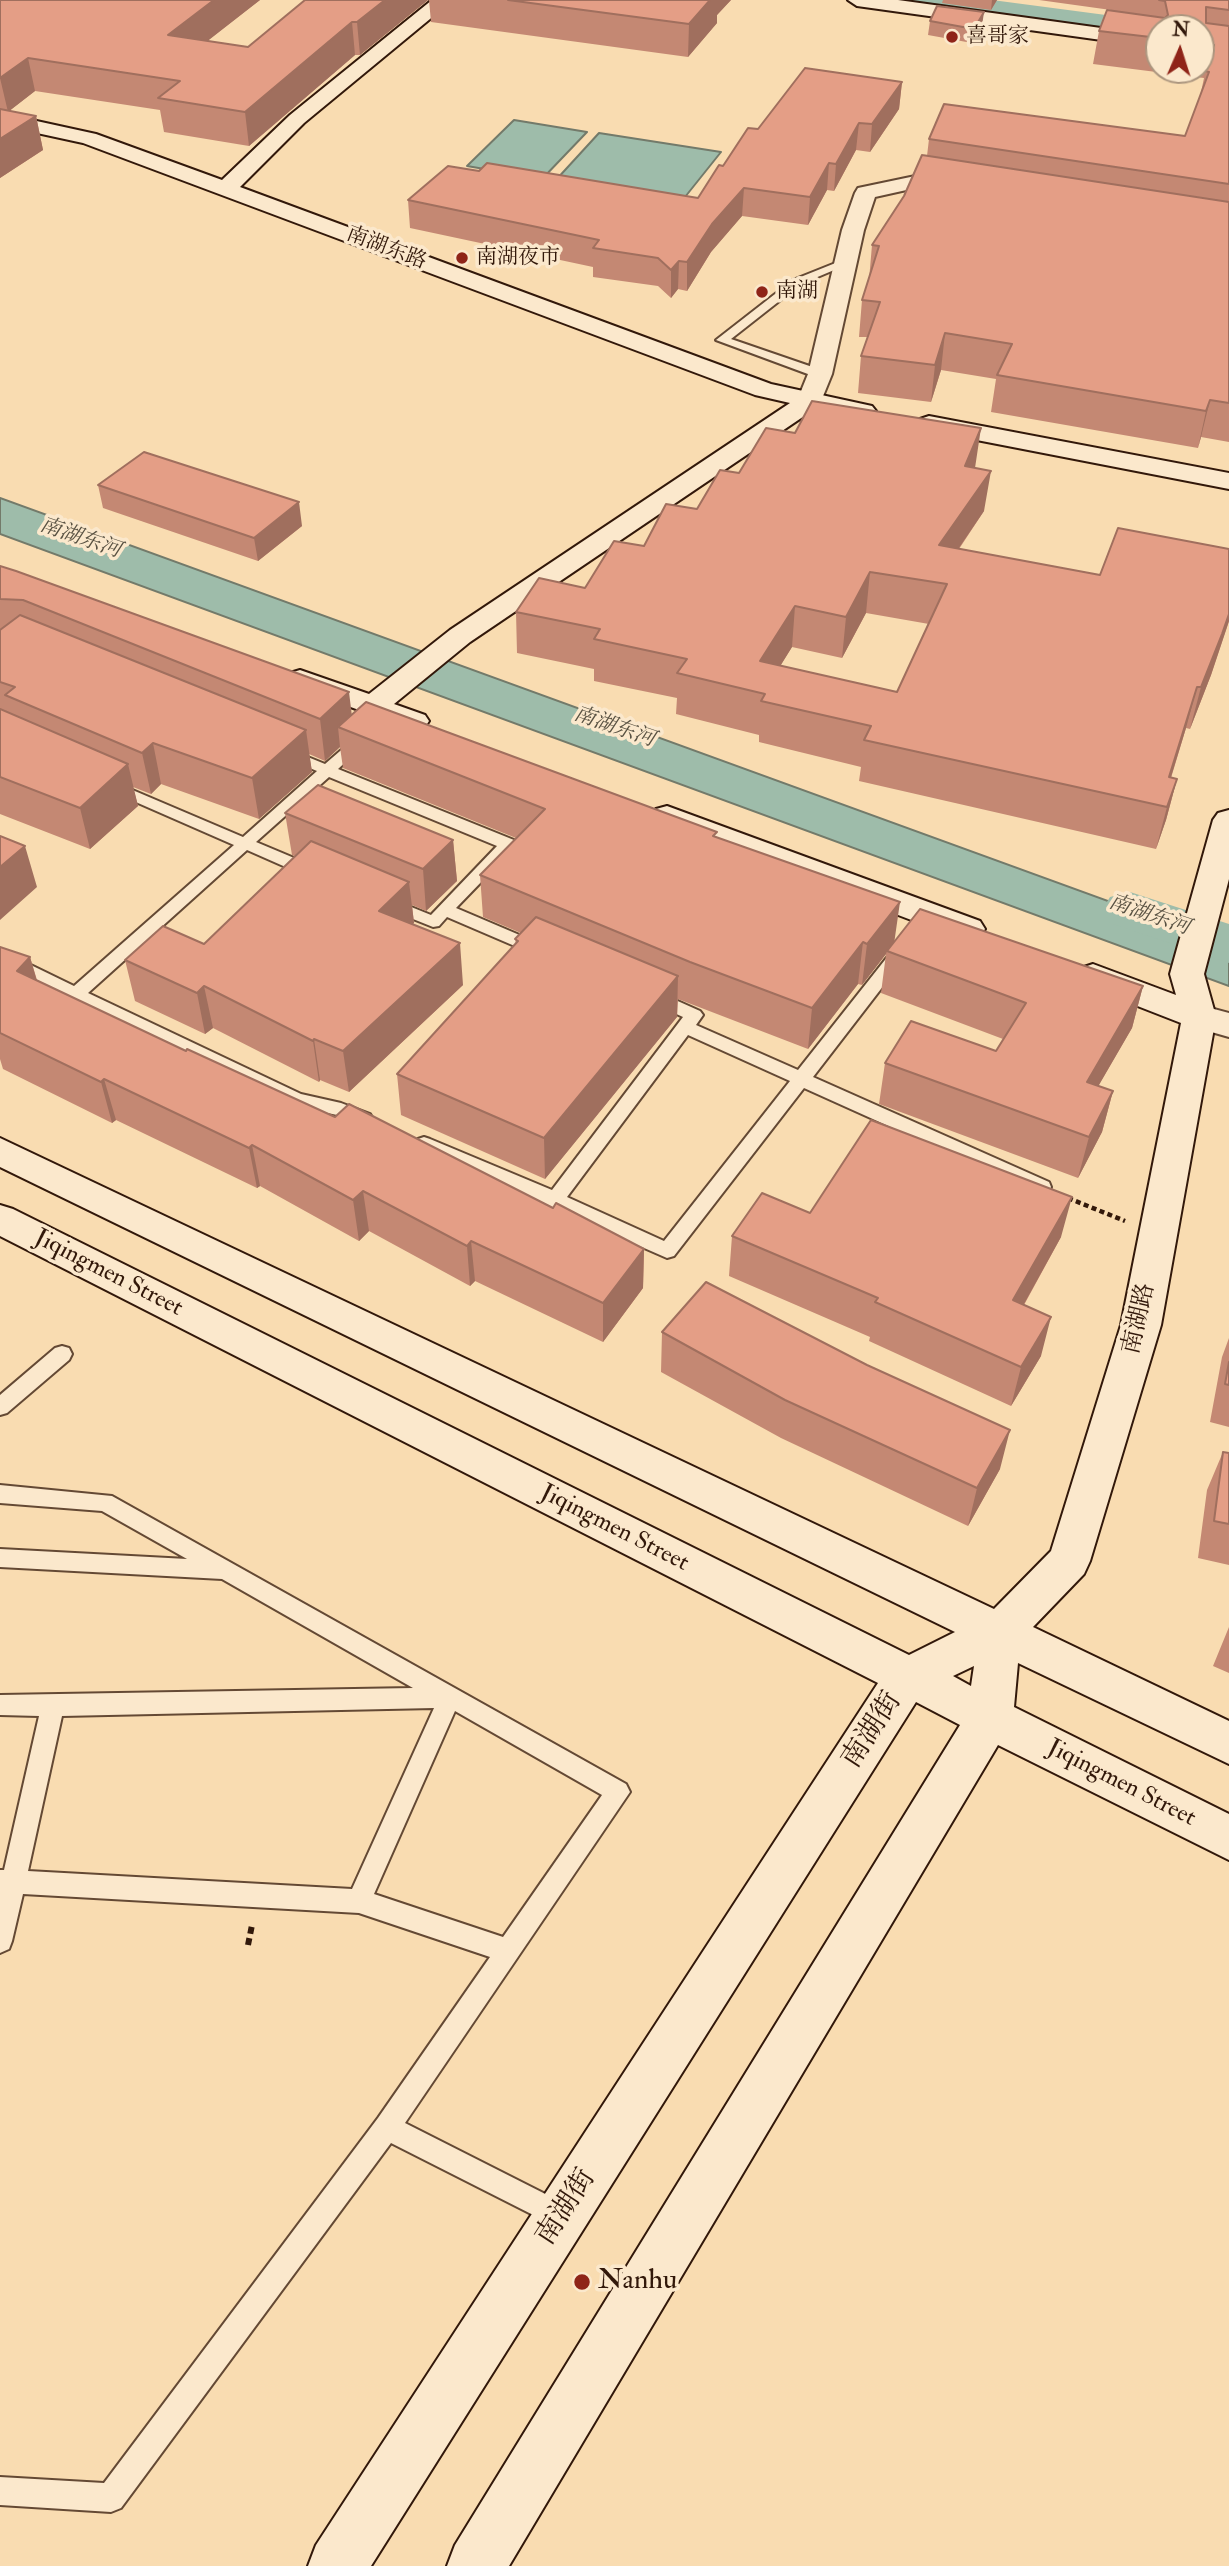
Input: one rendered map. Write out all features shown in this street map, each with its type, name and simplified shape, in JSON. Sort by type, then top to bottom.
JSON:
[{"type":"street","points":[[227,188],[297,119],[444,0]]},
{"type":"street","points":[[857,0],[1145,40]]},
{"type":"street","name":"南湖东路","points":[[0,119],[89,138],[764,390],[1229,481]]},
{"type":"street","points":[[380,717],[414,675],[460,636],[810,401],[820,374],[853,230],[866,192],[920,181],[988,192]]},
{"type":"street","points":[[270,668],[380,717],[443,732]]},
{"type":"street","points":[[635,804],[922,925],[994,939]]},
{"type":"street","name":"南湖路","points":[[1000,1632],[1069,1560],[1141,1325],[1158,1235],[1214,1021],[1187,974],[1229,820]]},
{"type":"street","points":[[1071,968],[1214,1021]]},
{"type":"street","points":[[0,1151],[1229,1742]]},
{"type":"street","name":"Jiqingmen Street","points":[[0,1219],[1229,1839]]},
{"type":"street","points":[[476,2566],[990,1717],[1000,1632]]},
{"type":"street","name":"南湖街","points":[[337,2566],[907,1677],[1000,1632]]},
{"type":"lane","points":[[820,374],[722,340],[797,282],[847,262]]},
{"type":"lane","points":[[76,994],[328,770],[380,717]]},
{"type":"lane","points":[[278,750],[508,844],[433,922],[370,896]]},
{"type":"lane","points":[[98,780],[333,880]]},
{"type":"lane","points":[[445,910],[557,957]]},
{"type":"lane","points":[[404,1136],[555,1199],[667,1251],[922,925]]},
{"type":"lane","points":[[0,956],[298,1100],[341,1109],[378,1125]]},
{"type":"lane","points":[[555,1199],[694,1014],[644,994]]},
{"type":"lane","points":[[685,1027],[1054,1193]]},
{"type":"lane","points":[[0,1407],[62,1354]]},
{"type":"lane","points":[[0,1494],[105,1502],[618,1792],[387,2127],[111,2498],[0,2491]]},
{"type":"lane","points":[[0,1558],[226,1570]]},
{"type":"lane","points":[[0,1704],[53,1706],[450,1697]]},
{"type":"lane","points":[[359,1901],[450,1697]]},
{"type":"lane","points":[[0,1941],[7,1881],[53,1706]]},
{"type":"lane","points":[[7,1881],[359,1901],[508,1951]]},
{"type":"lane","points":[[387,2127],[562,2216]]},
{"type":"path","points":[[1054,1193],[1158,1235]]},
{"type":"water","points":[[514,120],[587,132],[542,179],[467,166]]},
{"type":"water","points":[[599,133],[721,152],[681,202],[555,181]]},
{"type":"water","points":[[0,498],[1229,945],[1229,986],[0,534]]},
{"type":"building","points":[[0,0],[214,0],[168,35],[248,47],[305,0],[385,0],[357,22],[352,22],[245,112],[158,98],[180,81],[28,58],[0,78]]},
{"type":"building","points":[[508,0],[710,0],[689,24]]},
{"type":"building","points":[[1159,0],[1229,0],[1229,10],[1206,7],[1206,14],[1168,14],[1165,1]]},
{"type":"building","points":[[937,6],[984,12],[974,29],[930,21]]},
{"type":"building","points":[[1107,10],[1145,15],[1145,36],[1099,31]]},
{"type":"building","points":[[1215,24],[1229,26],[1229,184],[929,139],[944,104],[1185,136],[1204,84],[1215,84]]},
{"type":"building","points":[[805,68],[902,82],[872,124],[859,123],[836,164],[829,163],[810,197],[744,188],[712,224],[687,262],[679,261],[671,270],[658,258],[593,248],[599,240],[408,200],[448,166],[479,171],[487,163],[698,198],[748,128],[758,129]]},
{"type":"building","points":[[0,109],[36,116],[0,139]]},
{"type":"building","points":[[922,155],[1229,202],[1229,403],[1210,400],[1206,411],[997,375],[1012,344],[945,333],[935,365],[861,356],[880,302],[862,300],[879,246],[872,245],[904,196]]},
{"type":"building","points":[[812,401],[981,428],[965,466],[991,471],[939,545],[1100,575],[1118,528],[1229,549],[1229,614],[1201,687],[1197,687],[1169,777],[1177,779],[1167,807],[864,740],[871,726],[761,701],[765,694],[677,673],[687,659],[594,639],[600,629],[516,612],[539,578],[585,588],[614,541],[644,546],[666,504],[697,509],[720,470],[739,473],[766,428],[795,433]],"holes":[[[870,572],[947,584],[897,692],[760,661],[795,606],[846,617]]]},
{"type":"building","points":[[144,452],[299,502],[254,538],[98,485]]},
{"type":"building","points":[[0,566],[349,692],[320,719],[23,600],[0,599]]},
{"type":"building","points":[[20,615],[306,730],[252,778],[153,743],[142,753],[5,695],[15,687],[0,682],[0,630]]},
{"type":"building","points":[[366,702],[717,832],[713,836],[900,902],[867,944],[863,942],[812,1008],[690,962],[480,875],[545,809],[338,727]]},
{"type":"building","points":[[0,709],[128,764],[80,808],[0,777]]},
{"type":"building","points":[[318,785],[453,840],[423,869],[285,813]]},
{"type":"building","points":[[0,836],[25,846],[0,867]]},
{"type":"building","points":[[311,841],[409,882],[379,911],[460,943],[343,1051],[314,1039],[313,1041],[204,986],[197,993],[125,960],[163,926],[204,944]]},
{"type":"building","points":[[920,909],[1143,986],[1087,1082],[1113,1091],[1089,1137],[885,1063],[911,1021],[996,1051],[1026,1003],[887,951]]},
{"type":"building","points":[[536,917],[678,976],[544,1138],[397,1074],[518,941],[515,939]]},
{"type":"building","points":[[0,947],[30,957],[17,971],[186,1051],[187,1049],[335,1117],[349,1104],[553,1208],[556,1203],[644,1249],[603,1303],[471,1241],[467,1246],[363,1191],[353,1200],[252,1145],[249,1148],[104,1079],[101,1082],[0,1033]]},
{"type":"building","points":[[871,1120],[1072,1197],[1013,1300],[1051,1317],[1021,1367],[875,1302],[878,1298],[732,1236],[762,1193],[810,1213]]},
{"type":"building","points":[[706,1282],[867,1365],[1010,1430],[977,1488],[785,1400],[662,1332]]},
{"type":"building","points":[[1229,1362],[1229,1385],[1225,1384]]},
{"type":"building","points":[[1223,1452],[1229,1453],[1229,1524],[1214,1521]]},
{"type":"waterway","points":[[920,0],[1145,30]]},
{"type":"waterway","name":"南湖东河","points":[[1130,910],[1229,944]]},
{"type":"place","name":"喜哥家","points":[[952,37]]},
{"type":"place","name":"南湖夜市","points":[[462,258]]},
{"type":"place","name":"南湖","points":[[762,292]]},
{"type":"place","name":"Nanhu","points":[[582,2282]]}]
